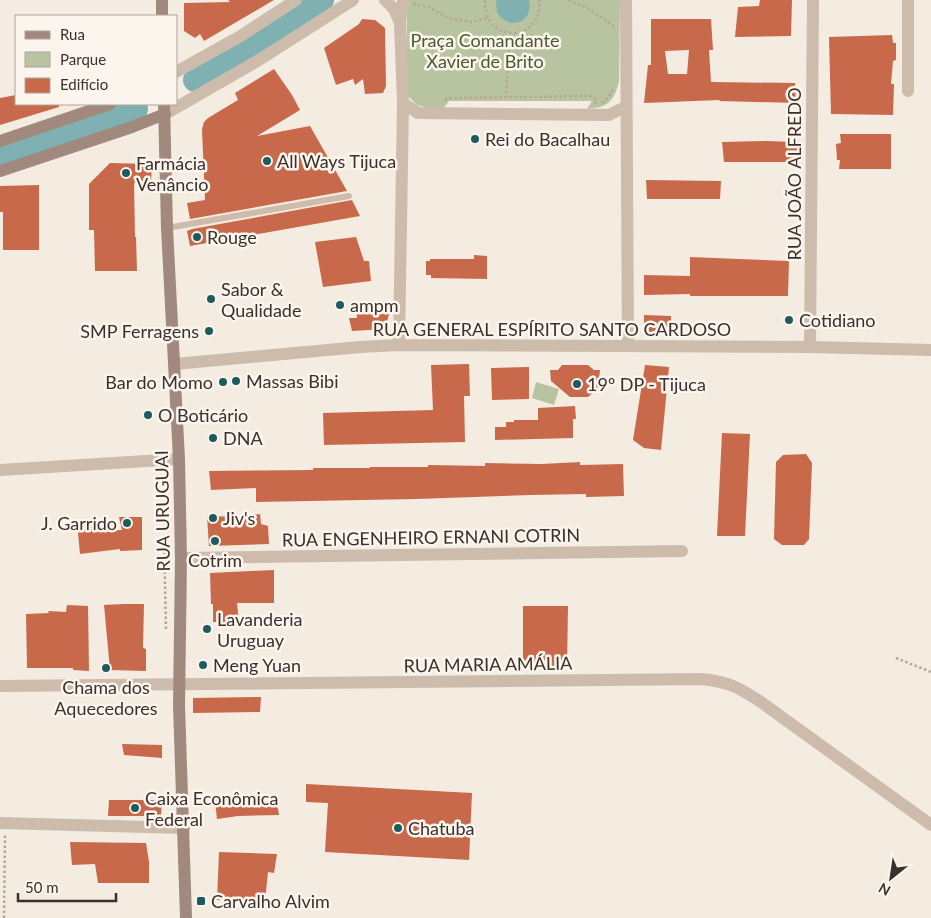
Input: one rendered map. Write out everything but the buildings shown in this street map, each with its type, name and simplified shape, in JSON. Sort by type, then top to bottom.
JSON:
[{"type":"main road","points":[[162,0],[162,15]]},
{"type":"main road","points":[[0,141],[107,105]]},
{"type":"main road","points":[[0,171],[132,127],[165,109]]},
{"type":"main road","name":"RUA URUGUAI","points":[[165,109],[167,228],[179,459],[181,558],[179,684],[186,918]]},
{"type":"street","points":[[178,71],[239,37],[296,0]]},
{"type":"street","points":[[178,103],[218,85],[353,0]]},
{"type":"street","points":[[386,0],[394,9],[400,23],[403,103],[399,345]]},
{"type":"street","points":[[626,0],[625,107],[628,346]]},
{"type":"street","name":"RUA JOÃO ALFREDO","points":[[810,347],[813,0]]},
{"type":"street","points":[[908,0],[908,91]]},
{"type":"street","points":[[400,23],[410,1]]},
{"type":"street","points":[[403,103],[418,113],[608,116],[625,107]]},
{"type":"street","name":"RUA GENERAL ESPÍRITO SANTO CARDOSO","points":[[175,364],[399,345],[810,347],[931,350]]},
{"type":"street","points":[[0,470],[179,459]]},
{"type":"street","name":"RUA ENGENHEIRO ERNANI COTRIN","points":[[181,558],[682,551]]},
{"type":"street","name":"RUA MARIA AMÁLIA","points":[[0,686],[702,679],[722,681],[738,687],[761,702],[931,825]]},
{"type":"street","points":[[2,823],[184,828]]},
{"type":"lane","points":[[167,228],[349,196]]},
{"type":"path","points":[[486,0],[485,9],[493,25],[501,31],[510,33],[519,33],[534,24],[538,16],[540,0]]},
{"type":"path","points":[[569,0],[589,9],[616,27],[615,18]]},
{"type":"path","points":[[412,11],[410,1],[429,7],[448,18],[471,22],[488,18]]},
{"type":"path","points":[[506,98],[510,33]]},
{"type":"path","points":[[443,101],[448,98],[592,96],[596,99],[596,104],[602,103],[608,98],[615,86]]},
{"type":"path","points":[[896,658],[931,672]]},
{"type":"path","points":[[2,823],[4,918]]},
{"type":"green space","name":"Praça Comandante Xavier de Brito","points":[[409,0],[620,0],[619,82],[614,95],[609,103],[587,109],[592,101],[449,101],[443,109],[417,105],[408,96],[406,79],[407,11]]},
{"type":"green space","points":[[536,382],[559,389],[554,405],[532,398]]},
{"type":"water","points":[[496,0],[529,0],[530,8],[528,14],[519,22],[508,22],[497,13]]},
{"type":"waterway","points":[[195,80],[229,62],[322,0]]},
{"type":"waterway","points":[[0,156],[89,127],[136,109]]},
{"type":"place","name":"Rei do Bacalhau","points":[[475,139]]},
{"type":"place","name":"All Ways Tijuca","points":[[267,161]]},
{"type":"place","name":"Farmácia Venâncio","points":[[126,173]]},
{"type":"place","name":"Rouge","points":[[197,237]]},
{"type":"place","name":"Sabor & Qualidade","points":[[211,299]]},
{"type":"place","name":"ampm","points":[[340,305]]},
{"type":"place","name":"Cotidiano","points":[[789,320]]},
{"type":"place","name":"SMP Ferragens","points":[[209,331]]},
{"type":"place","name":"Massas Bibi","points":[[236,381]]},
{"type":"place","name":"Bar do Momo","points":[[223,382]]},
{"type":"place","name":"19º DP - Tijuca","points":[[577,384]]},
{"type":"place","name":"O Boticário","points":[[148,415]]},
{"type":"place","name":"DNA","points":[[213,438]]},
{"type":"place","name":"Jiv's","points":[[213,518]]},
{"type":"place","name":"J. Garrido","points":[[127,523]]},
{"type":"place","name":"Cotrim","points":[[215,541]]},
{"type":"place","name":"Lavanderia Uruguay","points":[[207,629]]},
{"type":"place","name":"Meng Yuan","points":[[203,665]]},
{"type":"place","name":"Chama dos Aquecedores","points":[[106,668]]},
{"type":"place","name":"Caixa Econômica Federal","points":[[135,808]]},
{"type":"place","name":"Chatuba","points":[[398,828]]},
{"type":"place","name":"Carvalho Alvim","points":[[201,901]]}]
